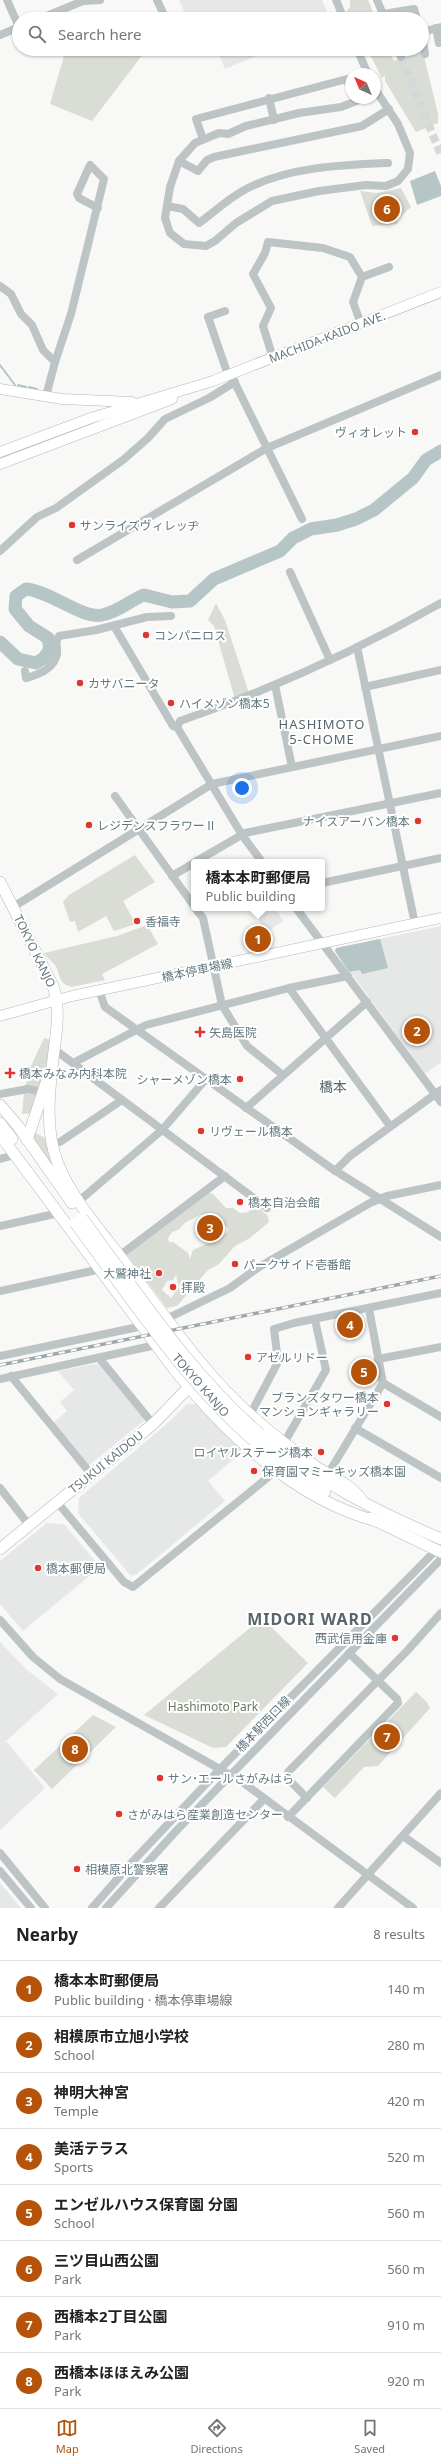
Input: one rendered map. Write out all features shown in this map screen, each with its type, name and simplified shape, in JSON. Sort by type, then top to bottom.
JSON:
[{"type":"highway","name":"TOKYO KANJO","points":[[0,882],[53,986],[57,1000],[58,1017],[53,1061]]},
{"type":"highway","points":[[27,1140],[53,1061]]},
{"type":"highway","points":[[53,1061],[49,1116],[53,1144],[58,1164],[79,1201],[166,1319],[207,1370],[250,1415],[284,1443],[358,1494],[363,1502]]},
{"type":"highway","name":"TOKYO KANJO","points":[[0,1105],[27,1140],[79,1221],[191,1377],[214,1403],[299,1475],[376,1521],[439,1549]]},
{"type":"highway","points":[[0,1123],[18,1153],[59,1213],[156,1345],[189,1387],[221,1421],[277,1470],[328,1502],[354,1515],[376,1521]]},
{"type":"highway","points":[[0,1134],[18,1153]]},
{"type":"highway","name":"TOKYO KANJO","points":[[18,1153],[79,1221]]},
{"type":"highway","points":[[127,1305],[128,1300],[140,1291],[145,1291]]},
{"type":"highway","name":"TSUKUI KAIDOU","points":[[0,1549],[153,1424],[207,1370]]},
{"type":"highway","name":"TOKYO KANJO","points":[[257,1438],[314,1474],[363,1502],[441,1539]]},
{"type":"main road","name":"MACHIDA-KAIDO AVE.","points":[[0,464],[92,430],[146,404],[213,381],[231,377],[273,358],[441,292]]},
{"type":"main road","name":"MACHIDA-KAIDO AVE.","points":[[146,404],[168,401],[213,381]]},
{"type":"main road","points":[[0,389],[87,401],[100,410]]},
{"type":"main road","points":[[87,401],[100,410],[129,412],[146,404]]},
{"type":"main road","points":[[0,452],[100,410],[146,404]]},
{"type":"main road","points":[[92,430],[100,410]]},
{"type":"main road","name":"橋本停車場線","points":[[0,1016],[99,990],[441,918]]},
{"type":"street","points":[[7,0],[12,12]]},
{"type":"street","points":[[56,12],[83,1],[100,0]]},
{"type":"street","points":[[157,0],[163,12]]},
{"type":"street","points":[[336,0],[341,12]]},
{"type":"street","points":[[377,0],[382,12]]},
{"type":"street","points":[[401,12],[414,9],[415,12]]},
{"type":"street","points":[[438,27],[439,43]]},
{"type":"street","points":[[0,35],[12,30]]},
{"type":"street","points":[[360,56],[365,68]]},
{"type":"street","points":[[203,139],[196,119],[269,98],[345,79]]},
{"type":"street","points":[[269,98],[274,120]]},
{"type":"street","points":[[345,104],[318,112],[299,113],[203,139],[186,150],[179,160],[170,187],[167,206],[167,226],[176,239],[184,244],[201,246],[215,241],[236,223],[272,201],[319,191],[391,185],[403,177],[408,169],[410,153],[404,136],[381,98]]},
{"type":"street","points":[[179,160],[198,171],[207,160],[214,157],[362,126],[389,109]]},
{"type":"street","points":[[167,206],[183,209],[199,223],[236,195],[258,184],[332,166],[388,163]]},
{"type":"street","points":[[46,396],[55,362],[71,314],[98,208],[104,179],[90,166],[77,194],[79,198],[98,208]]},
{"type":"street","points":[[273,358],[263,326],[271,308],[253,274],[265,253],[268,242],[323,248],[344,255],[356,264],[362,277],[354,302],[361,324]]},
{"type":"street","points":[[362,277],[389,267]]},
{"type":"street","points":[[0,286],[10,294],[21,314],[32,326],[43,350],[55,362]]},
{"type":"street","points":[[220,310],[208,317],[231,377],[302,519]]},
{"type":"street","points":[[77,560],[266,448],[441,375]]},
{"type":"street","points":[[0,551],[31,521],[56,508],[123,460],[148,438],[162,421],[173,414],[209,398],[231,377]]},
{"type":"street","points":[[168,401],[173,414]]},
{"type":"street","points":[[290,572],[330,660]]},
{"type":"street","points":[[177,727],[180,721],[275,685],[330,660],[441,603]]},
{"type":"street","points":[[25,671],[26,678],[36,675],[52,665],[57,653],[56,643],[59,636],[114,626],[147,617],[171,616]]},
{"type":"street","points":[[114,626],[242,835],[260,859]]},
{"type":"street","points":[[357,646],[415,924]]},
{"type":"street","points":[[365,686],[441,670]]},
{"type":"street","points":[[275,685],[292,767]]},
{"type":"street","points":[[13,907],[212,784],[441,736]]},
{"type":"street","points":[[200,859],[242,835],[441,793]]},
{"type":"street","points":[[115,796],[191,902]]},
{"type":"street","points":[[325,882],[441,858]]},
{"type":"street","points":[[172,876],[191,864]]},
{"type":"street","points":[[198,911],[203,918],[222,1005],[247,1046],[283,1075]]},
{"type":"street","points":[[298,911],[367,1002],[438,1092],[441,1102]]},
{"type":"street","points":[[73,1063],[137,1028],[289,988],[348,976]]},
{"type":"street","points":[[289,988],[390,1126]]},
{"type":"street","points":[[99,990],[105,1006],[246,1108],[335,1171],[441,1236]]},
{"type":"street","points":[[246,1108],[325,1037],[367,1002]]},
{"type":"street","points":[[54,1050],[267,1208]]},
{"type":"street","points":[[79,1201],[162,1130],[206,1079]]},
{"type":"street","points":[[0,1094],[28,1089],[42,1092]]},
{"type":"street","points":[[335,1171],[350,1156],[438,1092]]},
{"type":"street","points":[[53,1144],[60,1142],[122,1100]]},
{"type":"street","points":[[0,1159],[18,1153]]},
{"type":"street","points":[[120,1256],[225,1176]]},
{"type":"street","points":[[166,1319],[230,1288],[259,1267],[379,1199],[441,1185]]},
{"type":"street","points":[[0,1226],[59,1213]]},
{"type":"street","points":[[0,1291],[101,1269]]},
{"type":"street","points":[[250,1415],[278,1362],[274,1329],[441,1294]]},
{"type":"street","points":[[328,1474],[383,1383],[369,1309]]},
{"type":"street","points":[[284,1443],[326,1370],[315,1320]]},
{"type":"street","points":[[0,1356],[142,1326]]},
{"type":"street","points":[[0,1379],[100,1359],[156,1345]]},
{"type":"street","points":[[378,1359],[441,1346]]},
{"type":"street","points":[[100,1359],[153,1424]]},
{"type":"street","points":[[11,1376],[91,1474]]},
{"type":"street","points":[[383,1383],[441,1417]]},
{"type":"street","points":[[355,1428],[441,1478]]},
{"type":"street","points":[[57,1502],[124,1582],[133,1587],[139,1584],[277,1470]]},
{"type":"street","points":[[0,1488],[29,1525]]},
{"type":"street","name":"橋本駅西口線","points":[[92,1908],[134,1859],[221,1768],[375,1611],[439,1549]]},
{"type":"street","name":"橋本駅西口線","points":[[106,1908],[143,1866],[230,1774],[441,1559]]},
{"type":"street","points":[[307,1798],[288,1780],[287,1774],[441,1613]]},
{"type":"street","points":[[0,1620],[30,1654],[60,1679],[221,1768],[413,1908]]},
{"type":"street","points":[[288,1817],[397,1705],[397,1699],[349,1653]]},
{"type":"street","points":[[338,1908],[441,1793]]},
{"type":"street","points":[[158,1908],[264,1798]]},
{"type":"street","points":[[403,1836],[441,1863]]},
{"type":"street","points":[[0,1853],[45,1908]]},
{"type":"street","points":[[0,1871],[31,1908]]},
{"type":"shaded area","points":[[179,0],[322,0],[327,12],[184,12]]},
{"type":"shaded area","points":[[220,56],[256,56],[225,69]]},
{"type":"shaded area","points":[[435,171],[441,186],[441,196],[417,205],[410,181]]},
{"type":"shaded area","points":[[257,911],[277,911],[283,921],[267,932],[254,913]]},
{"type":"shaded area","points":[[441,926],[441,1062],[425,1074],[335,951],[336,948]]},
{"type":"shaded area","points":[[380,939],[388,968],[362,974],[360,970],[349,972],[335,951],[336,948]]},
{"type":"shaded area","points":[[100,1363],[146,1419],[88,1466],[53,1423],[67,1411],[60,1402],[74,1390],[58,1371]]},
{"type":"shaded area","points":[[376,1363],[379,1382],[352,1377],[350,1368]]},
{"type":"shaded area","points":[[187,1404],[197,1404],[243,1451],[208,1481],[225,1501],[137,1574],[131,1576],[78,1513],[79,1498],[169,1422]]},
{"type":"shaded area","points":[[47,1523],[64,1524],[100,1567],[23,1631],[0,1604],[0,1561]]},
{"type":"shaded area","points":[[0,1642],[26,1669],[58,1694],[6,1741],[45,1788],[0,1830]]},
{"type":"shaded area","points":[[0,1883],[21,1908],[0,1908]]},
{"type":"green space","points":[[350,0],[368,0],[373,12],[346,12],[350,7]]},
{"type":"green space","points":[[64,56],[142,56],[92,121],[50,104]]},
{"type":"green space","points":[[371,56],[392,56],[394,61],[407,56],[424,56],[438,114],[438,123],[416,132],[385,81],[385,75],[382,78],[381,68],[377,68]]},
{"type":"green space","points":[[401,188],[411,207],[399,218],[397,224],[372,226],[360,191],[377,193]]},
{"type":"green space","points":[[216,603],[225,620],[249,693],[235,699],[214,626],[208,620]]},
{"type":"green space","points":[[135,855],[155,882],[123,901],[136,924],[114,931],[106,916],[78,932],[75,921],[70,922],[63,902],[69,895]]},
{"type":"green space","points":[[147,925],[158,944],[102,974],[105,980],[72,987],[67,986],[60,978],[55,965],[44,953],[117,936]]},
{"type":"green space","points":[[44,1038],[52,1040],[46,1071],[30,1068]]},
{"type":"green space","points":[[30,1074],[44,1076],[40,1087],[25,1086]]},
{"type":"green space","points":[[24,1093],[37,1094],[31,1113],[22,1114]]},
{"type":"green space","points":[[33,1132],[48,1139],[60,1177],[33,1138]]},
{"type":"green space","points":[[209,1193],[213,1194],[226,1208],[233,1208],[240,1213],[249,1212],[249,1204],[252,1202],[268,1216],[269,1222],[250,1238],[235,1246],[219,1264],[208,1270],[177,1306],[167,1308],[127,1255]],"holes":[[[200,1214],[214,1223],[221,1222],[228,1228],[228,1231],[222,1237],[193,1250],[190,1259],[188,1253],[173,1242],[169,1242],[168,1238],[172,1232],[178,1230],[185,1223]],[[176,1275],[179,1288],[171,1298],[162,1290],[167,1281],[173,1280]]]},
{"type":"green space","name":"Hashimoto Park","points":[[262,1618],[308,1663],[226,1747],[213,1748],[144,1715]]},
{"type":"green space","points":[[416,1692],[426,1701],[430,1708],[378,1766],[364,1767],[335,1798],[323,1787]]},
{"type":"green space","points":[[93,1715],[116,1727],[52,1789],[34,1770]]},
{"type":"waterway","points":[[0,365],[15,385]]},
{"type":"waterway","points":[[18,385],[26,387]]},
{"type":"waterway","points":[[29,387],[37,389]]},
{"type":"waterway","points":[[0,642],[18,659],[36,663],[44,658],[50,649],[48,638],[29,626],[15,609],[16,596],[26,589],[45,594],[75,609],[94,615],[108,614],[144,595],[172,602],[190,601],[214,579],[280,551],[293,538],[311,529],[337,525],[356,519],[374,510],[413,478],[426,460],[441,451]]},
{"type":"tunnel","points":[[401,57],[441,155]]},
{"type":"railway","points":[[0,1365],[441,1276]]},
{"type":"place","name":"三ツ目山西公園","points":[[387,209]]},
{"type":"place","name":"ヴィオレット","points":[[415,432]]},
{"type":"place","name":"サンライズヴィレッヂ","points":[[72,525]]},
{"type":"place","name":"コンパニロス","points":[[146,635]]},
{"type":"place","name":"カサバニータ","points":[[80,683]]},
{"type":"place","name":"ハイメゾン橋本5","points":[[171,703]]},
{"type":"place","name":"ナイスアーバン橋本","points":[[418,821]]},
{"type":"place","name":"レジデンスフラワーⅡ","points":[[89,825]]},
{"type":"place","name":"香福寺","points":[[137,921]]},
{"type":"place","name":"橋本本町郵便局","points":[[258,939]]},
{"type":"place","name":"相模原市立旭小学校","points":[[417,1031]]},
{"type":"place","name":"矢島医院","points":[[200,1032]]},
{"type":"place","name":"橋本みなみ内科本院","points":[[10,1073]]},
{"type":"place","name":"シャーメゾン橋本","points":[[240,1079]]},
{"type":"place","name":"リヴェール橋本","points":[[201,1131]]},
{"type":"place","name":"橋本自治会館","points":[[240,1202]]},
{"type":"place","name":"神明大神宮","points":[[210,1228]]},
{"type":"place","name":"パークサイド壱番館","points":[[235,1264]]},
{"type":"place","name":"大鷲神社","points":[[159,1273]]},
{"type":"place","name":"拝殿","points":[[173,1287]]},
{"type":"place","name":"美活テラス","points":[[350,1325]]},
{"type":"place","name":"アゼルリドー","points":[[248,1357]]},
{"type":"place","name":"エンゼルハウス保育園 分園","points":[[364,1372]]},
{"type":"place","name":"ブランズタワー橋本 マンションギャラリー","points":[[387,1404]]},
{"type":"place","name":"ロイヤルステージ橋本","points":[[321,1452]]},
{"type":"place","name":"保育園マミーキッズ橋本園","points":[[254,1471]]},
{"type":"place","name":"橋本郵便局","points":[[38,1568]]},
{"type":"place","name":"西武信用金庫","points":[[395,1638]]},
{"type":"place","name":"西橋本2丁目公園","points":[[387,1737]]},
{"type":"place","name":"西橋本ほほえみ公園","points":[[75,1749]]},
{"type":"place","name":"サン･エールさがみはら","points":[[160,1778]]},
{"type":"place","name":"さがみはら産業創造センター","points":[[119,1814]]},
{"type":"place","name":"相模原北警察署","points":[[77,1869]]},
{"type":"district","name":"HASHIMOTO 5-CHOME","points":[[322,732]]},
{"type":"district","name":"橋本","points":[[333,1086]]},
{"type":"district","name":"MIDORI WARD","points":[[310,1619]]}]
